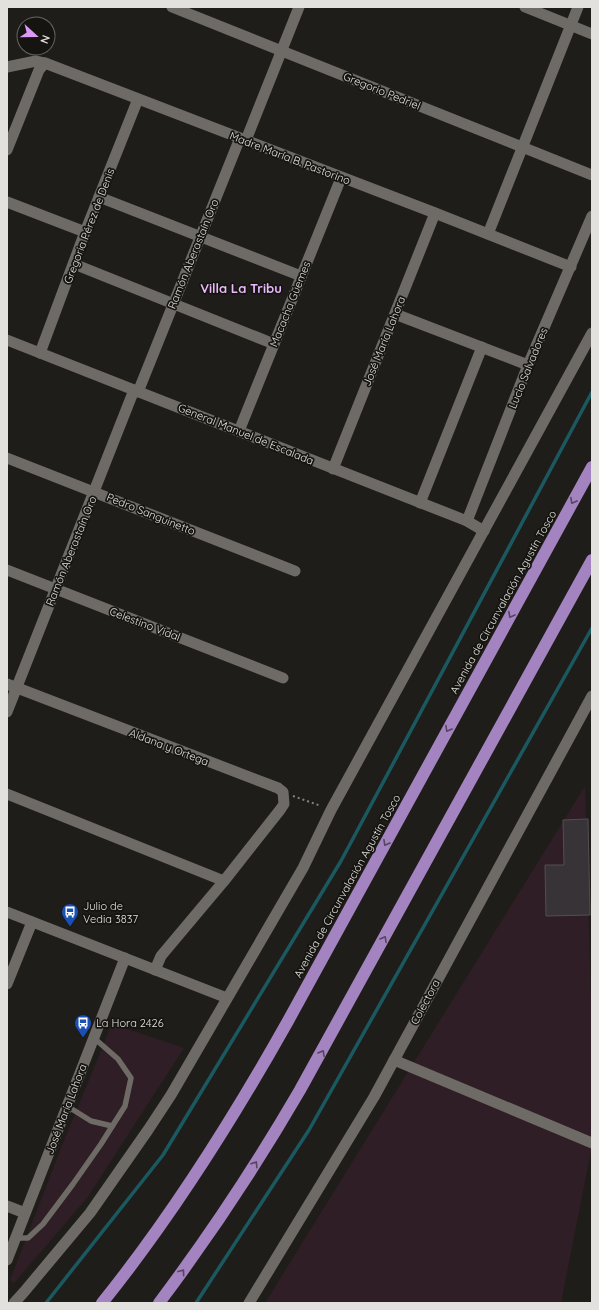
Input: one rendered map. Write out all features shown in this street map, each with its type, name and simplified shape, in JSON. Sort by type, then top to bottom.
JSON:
[{"type":"highway","name":"Avenida de Circunvalación Agustín Tosco","points":[[102,1303],[182,1196],[248,1093],[592,467]]},
{"type":"highway","points":[[159,1303],[235,1196],[311,1072],[592,560]]},
{"type":"street","name":"Gregorio Pedriel","points":[[172,7],[592,175]]},
{"type":"street","name":"Ramón Aberastaín Oro","points":[[7,712],[12,686],[56,589],[200,237],[300,7]]},
{"type":"street","points":[[525,7],[592,34]]},
{"type":"street","points":[[488,234],[578,7]]},
{"type":"street","name":"Madre María B. Pastorino","points":[[7,67],[36,61],[45,63],[571,267]]},
{"type":"street","points":[[7,150],[39,70],[45,63]]},
{"type":"street","name":"Gregoria Pérez de Denis","points":[[40,353],[85,232],[138,99]]},
{"type":"street","name":"Macacha Güemes","points":[[239,431],[340,178]]},
{"type":"street","points":[[99,197],[302,276]]},
{"type":"street","points":[[7,202],[85,232]]},
{"type":"street","name":"José María Lahora","points":[[334,469],[435,213]]},
{"type":"street","name":"Lucio Salvadores","points":[[467,521],[528,365],[592,216]]},
{"type":"street","points":[[74,264],[274,344]]},
{"type":"street","points":[[395,314],[528,365]]},
{"type":"street","points":[[14,1303],[90,1213],[170,1095],[302,868],[331,810],[592,332]]},
{"type":"street","name":"General Manuel de Escalada","points":[[7,340],[467,521],[484,531]]},
{"type":"street","points":[[420,503],[482,348]]},
{"type":"street","name":"Pedro Sanguinetto","points":[[7,458],[295,571]]},
{"type":"street","name":"Celestino Vidal","points":[[7,570],[283,678]]},
{"type":"street","name":"Aldana y Ortega","points":[[12,686],[278,788],[284,792]]},
{"type":"street","name":"Colectora","points":[[249,1303],[354,1131],[592,696]]},
{"type":"street","points":[[155,970],[161,956],[224,881],[280,810],[284,804],[284,792]]},
{"type":"street","points":[[7,794],[224,881]]},
{"type":"street","points":[[7,912],[227,998]]},
{"type":"street","points":[[7,984],[32,922]]},
{"type":"street","name":"José María Lahora","points":[[7,1260],[125,958]]},
{"type":"street","points":[[394,1060],[592,1143]]},
{"type":"street","points":[[7,1206],[25,1213]]},
{"type":"lane","points":[[15,1238],[28,1238],[43,1224],[73,1184],[125,1106],[131,1078],[118,1059],[94,1038]]},
{"type":"lane","points":[[67,1106],[91,1121],[112,1126]]},
{"type":"path","points":[[284,792],[331,810]]},
{"type":"shaded area","points":[[585,786],[592,1038],[592,1146],[561,1303],[265,1303]]},
{"type":"shaded area","points":[[112,1024],[184,1048],[87,1198],[14,1283],[10,1280],[61,1148]]},
{"type":"building","points":[[588,819],[590,915],[546,916],[545,865],[564,865],[563,820]]},
{"type":"waterway","points":[[46,1303],[163,1155],[341,861],[592,392]]},
{"type":"waterway","points":[[196,1303],[309,1130],[592,628]]},
{"type":"place","name":"Julio de Vedia 3837","points":[[70,927]]},
{"type":"place","name":"La Hora 2426","points":[[83,1038]]},
{"type":"district","name":"Villa La Tribu","points":[[241,288]]}]
